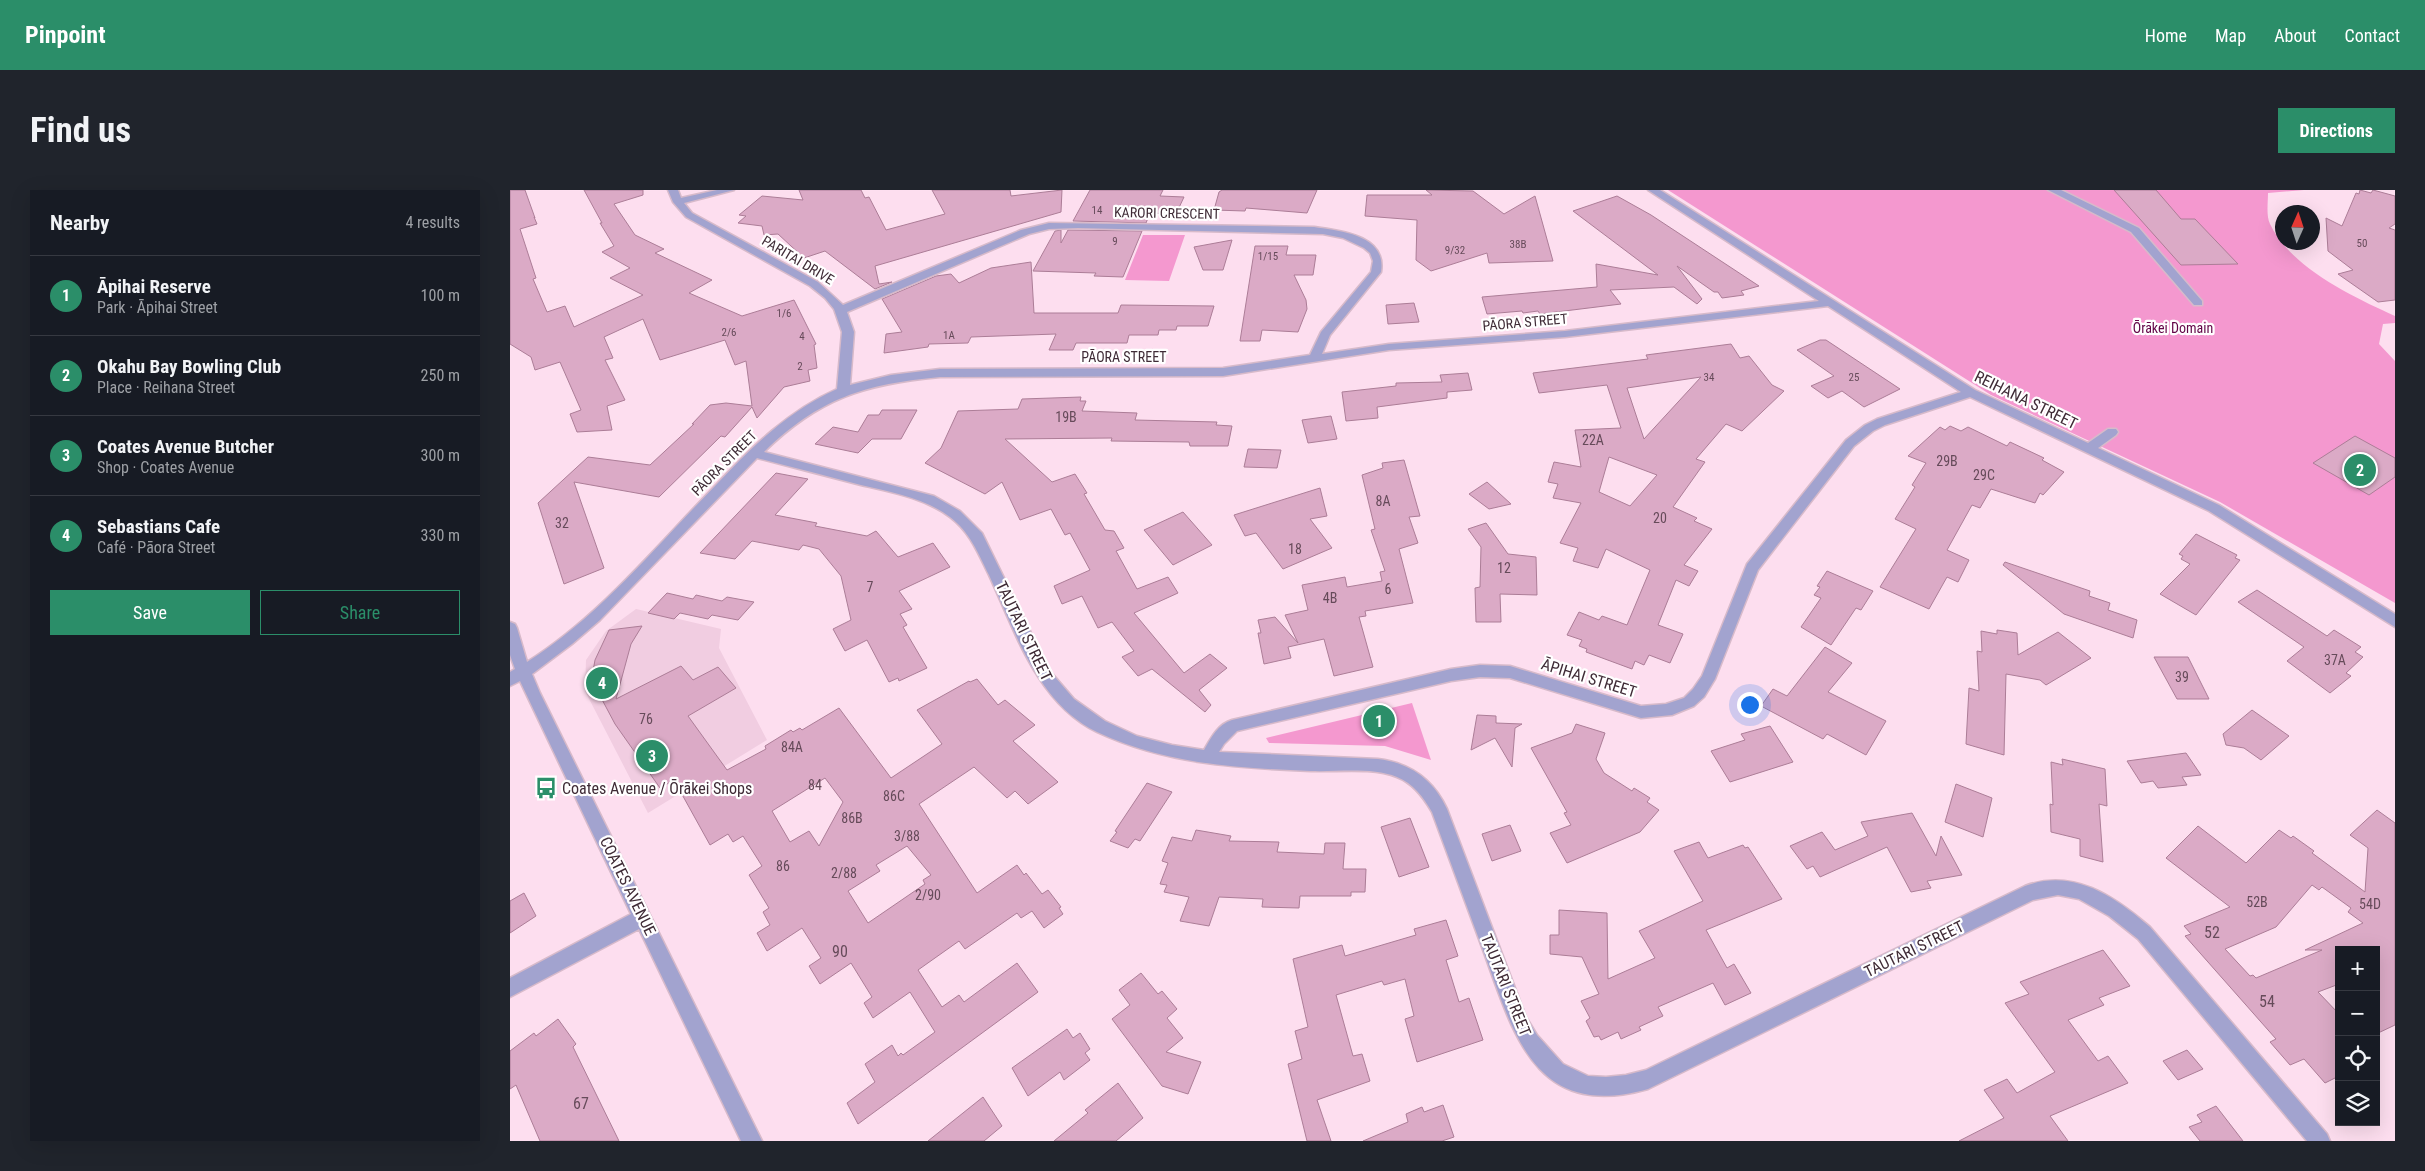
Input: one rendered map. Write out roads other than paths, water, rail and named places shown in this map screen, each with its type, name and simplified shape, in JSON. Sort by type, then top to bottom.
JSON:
[{"type":"street","name":"PARITAI DRIVE","points":[[673,190],[678,202],[689,215],[709,228],[814,284],[828,294],[842,310],[847,320],[849,334],[843,392]]},
{"type":"street","points":[[678,202],[729,190]]},
{"type":"street","name":"REIHANA STREET","points":[[1653,190],[1972,392],[2214,508],[2395,620]]},
{"type":"street","points":[[2053,190],[2135,230],[2198,302]]},
{"type":"street","name":"KARORI CRESCENT","points":[[842,310],[1013,236],[1049,226],[1314,230],[1341,234],[1363,243],[1375,253],[1379,266],[1325,334],[1314,360]]},
{"type":"street","name":"PĀORA STREET","points":[[517,676],[575,632],[610,600],[753,453],[785,425],[843,392],[904,376],[940,373],[1223,372],[1314,360],[1389,347],[1565,334],[1830,303]]},
{"type":"street","name":"ĀPIHAI STREET","points":[[1208,758],[1218,738],[1232,726],[1451,675],[1480,671],[1510,672],[1641,712],[1654,712],[1679,707],[1690,702],[1707,683],[1742,589],[1752,568],[1850,443],[1881,422],[1972,392]]},
{"type":"street","points":[[2089,449],[2112,432]]},
{"type":"street","name":"TAUTARI STREET","points":[[753,453],[907,492],[929,499],[956,514],[978,536],[1043,674],[1054,691],[1067,704],[1085,717],[1123,736],[1167,750],[1208,758],[1380,767],[1406,773],[1416,780],[1433,798],[1439,809],[1519,1023],[1529,1043],[1550,1067],[1568,1079],[1596,1087],[1622,1087],[1648,1079],[2030,892],[2059,887],[2085,895],[2118,910],[2144,933],[2320,1141]]},
{"type":"street","name":"COATES AVENUE","points":[[510,628],[517,676],[643,916],[752,1141]]},
{"type":"street","points":[[510,988],[643,916]]},
{"type":"place","name":"Okahu Bay Bowling Club","points":[[2360,470]]},
{"type":"place","name":"Sebastians Cafe","points":[[602,683]]},
{"type":"place","name":"Āpihai Reserve","points":[[1379,721]]},
{"type":"place","name":"Coates Avenue Butcher","points":[[652,756]]},
{"type":"place","name":"Coates Avenue / Ōrākei Shops","points":[[546,788]]},
{"type":"park label","name":"Ōrākei Domain","points":[[2173,328]]}]
